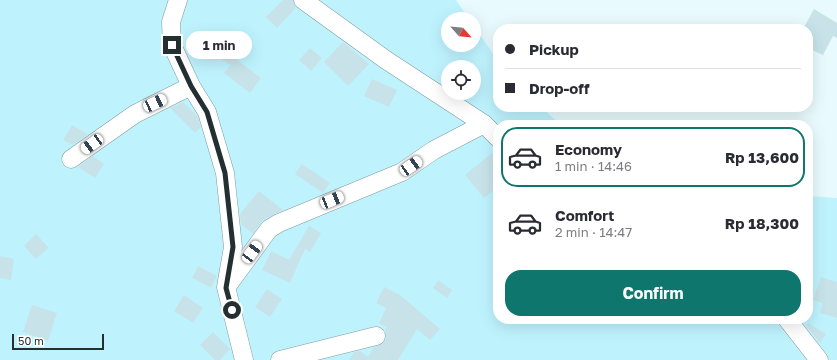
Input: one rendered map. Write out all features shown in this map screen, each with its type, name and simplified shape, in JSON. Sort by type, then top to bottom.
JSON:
[{"type":"street","points":[[178,0],[171,22],[172,45],[191,86],[207,112],[225,173],[233,247],[226,288],[236,321],[244,360]]},
{"type":"street","points":[[303,0],[386,60],[484,124],[493,133]]},
{"type":"street","points":[[71,159],[134,114],[191,86]]},
{"type":"street","points":[[226,288],[269,230],[274,226],[291,217],[402,172],[434,150],[484,124]]},
{"type":"street","points":[[791,324],[819,360]]},
{"type":"street","points":[[280,360],[376,336]]},
{"type":"shaded area","points":[[0,0],[456,0],[464,12],[441,12],[441,52],[481,52],[481,36],[493,54],[493,112],[547,112],[555,120],[493,120],[493,324],[813,324],[813,196],[837,198],[837,360],[0,360]]},
{"type":"building","points":[[283,0],[293,0],[296,8],[277,28],[266,17]]},
{"type":"building","points":[[814,9],[837,23],[837,38],[833,36],[823,55],[813,50],[813,24],[806,24]]},
{"type":"building","points":[[220,42],[229,48],[227,52],[261,78],[250,93],[224,73],[231,65],[213,54]]},
{"type":"building","points":[[343,42],[369,64],[348,86],[324,62]]},
{"type":"building","points":[[310,48],[322,58],[311,71],[299,60]]},
{"type":"building","points":[[372,79],[397,90],[389,107],[364,96]]},
{"type":"building","points":[[183,102],[197,116],[201,127],[195,133],[170,108]]},
{"type":"building","points":[[72,125],[88,134],[73,145],[63,140]]},
{"type":"building","points":[[492,153],[493,154],[493,191],[484,198],[465,175]]},
{"type":"building","points":[[93,156],[104,164],[95,178],[78,167]]},
{"type":"building","points":[[302,164],[330,183],[323,193],[295,174]]},
{"type":"building","points":[[259,191],[283,210],[263,220],[253,234],[241,224],[240,214]]},
{"type":"building","points":[[309,226],[321,233],[310,252],[305,249],[290,283],[262,270],[271,251],[289,260]]},
{"type":"building","points":[[36,234],[49,248],[36,259],[24,246]]},
{"type":"building","points":[[0,256],[14,259],[11,280],[0,278]]},
{"type":"building","points":[[198,266],[217,276],[211,288],[192,278]]},
{"type":"building","points":[[821,277],[837,282],[837,318],[820,313],[823,303],[813,300]]},
{"type":"building","points":[[438,280],[452,290],[447,298],[433,288]]},
{"type":"building","points":[[384,287],[400,295],[440,329],[430,340],[417,329],[398,360],[349,360],[354,352],[360,351],[368,357],[374,347],[383,344],[386,339],[385,330],[387,327],[379,323],[386,308],[376,303]]},
{"type":"building","points":[[267,289],[282,299],[270,317],[255,307]]},
{"type":"building","points":[[184,295],[203,308],[193,323],[174,311]]},
{"type":"building","points":[[32,305],[57,313],[48,341],[23,332]]},
{"type":"building","points":[[810,324],[826,334],[820,343],[806,326]]},
{"type":"building","points":[[213,332],[230,349],[220,360],[215,360],[200,345]]},
{"type":"route","points":[[172,45],[191,86],[207,112],[225,173],[233,247],[226,288],[232,310]]}]
